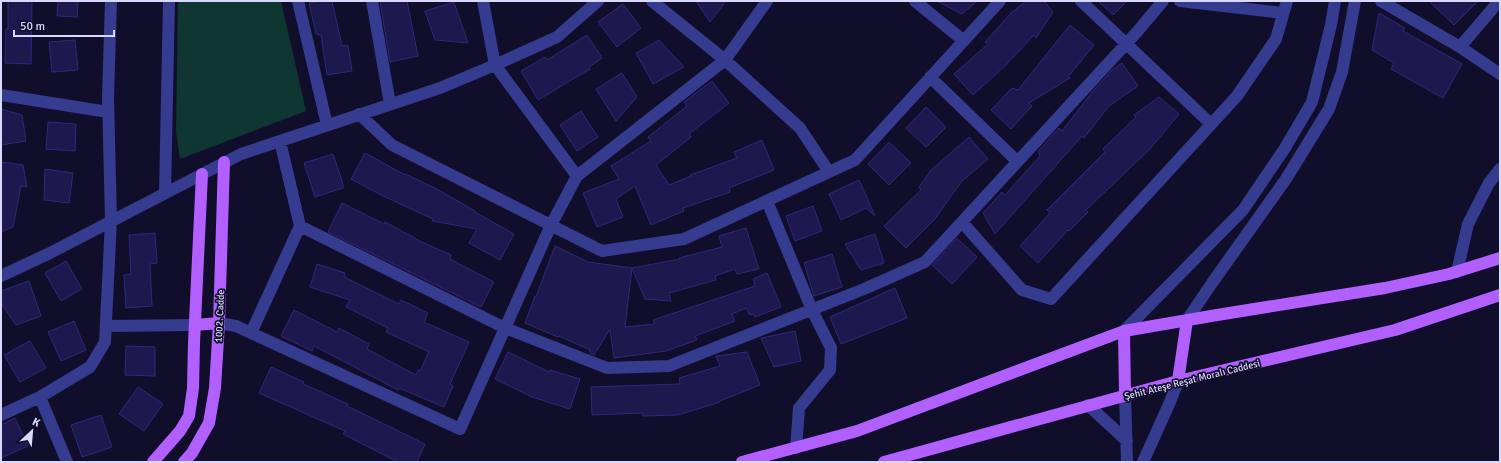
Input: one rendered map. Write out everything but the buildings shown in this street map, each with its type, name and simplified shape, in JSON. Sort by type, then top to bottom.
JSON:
[{"type":"main road","name":"1002. Cadde","points":[[184,462],[192,452],[209,423],[215,388],[219,323],[224,162]]},
{"type":"main road","points":[[153,462],[180,431],[189,416],[194,388],[194,325],[202,174]]},
{"type":"main road","points":[[742,462],[857,431],[1124,331],[1385,288],[1457,272],[1500,258]]},
{"type":"main road","name":"Şehit Ateşe Reşat Moralı Caddesi","points":[[884,462],[1125,394],[1395,330],[1500,295]]},
{"type":"main road","points":[[1178,381],[1188,320]]},
{"type":"main road","points":[[194,325],[219,323]]},
{"type":"main road","points":[[1124,331],[1125,394]]},
{"type":"street","points":[[1,415],[40,397],[90,367],[105,342],[111,221],[108,112],[111,1]]},
{"type":"street","points":[[165,193],[169,1]]},
{"type":"street","points":[[298,1],[327,125]]},
{"type":"street","points":[[372,1],[390,104]]},
{"type":"street","points":[[483,1],[495,65],[578,176]]},
{"type":"street","points":[[1,276],[241,154],[440,88],[557,37],[598,1]]},
{"type":"street","points":[[652,1],[725,60],[800,128],[829,172]]},
{"type":"street","points":[[219,323],[236,326],[460,429],[551,225],[578,176],[725,60],[766,1]]},
{"type":"street","points":[[915,1],[964,41]]},
{"type":"street","points":[[359,114],[392,145],[602,251],[684,239],[855,160],[1000,1]]},
{"type":"street","points":[[1081,1],[1211,124]]},
{"type":"street","points":[[300,226],[505,328],[607,368],[669,366],[864,289],[925,262],[1163,1]]},
{"type":"street","points":[[962,222],[1022,290],[1051,299],[1237,96],[1276,39],[1285,7],[1180,1]]},
{"type":"street","points":[[1124,331],[1243,210],[1285,148],[1312,102],[1331,24],[1335,1]]},
{"type":"street","points":[[1188,320],[1212,283],[1286,179],[1329,109],[1342,72],[1355,1]]},
{"type":"street","points":[[1381,1],[1460,47],[1500,74]]},
{"type":"street","points":[[1460,47],[1499,1]]},
{"type":"street","points":[[930,78],[1017,161]]},
{"type":"street","points":[[1,95],[108,112]]},
{"type":"street","points":[[251,333],[300,226],[280,141]]},
{"type":"street","points":[[1457,272],[1468,224],[1489,183],[1500,169]]},
{"type":"street","points":[[767,201],[812,310],[831,348],[830,370],[799,408],[796,448]]},
{"type":"street","points":[[106,326],[194,325]]},
{"type":"street","points":[[1143,462],[1178,381]]},
{"type":"street","points":[[1125,394],[1127,462]]},
{"type":"street","points":[[40,397],[67,462]]},
{"type":"street","points":[[1088,405],[1127,441]]},
{"type":"green space","points":[[178,1],[281,1],[306,111],[180,159],[176,132]]}]
